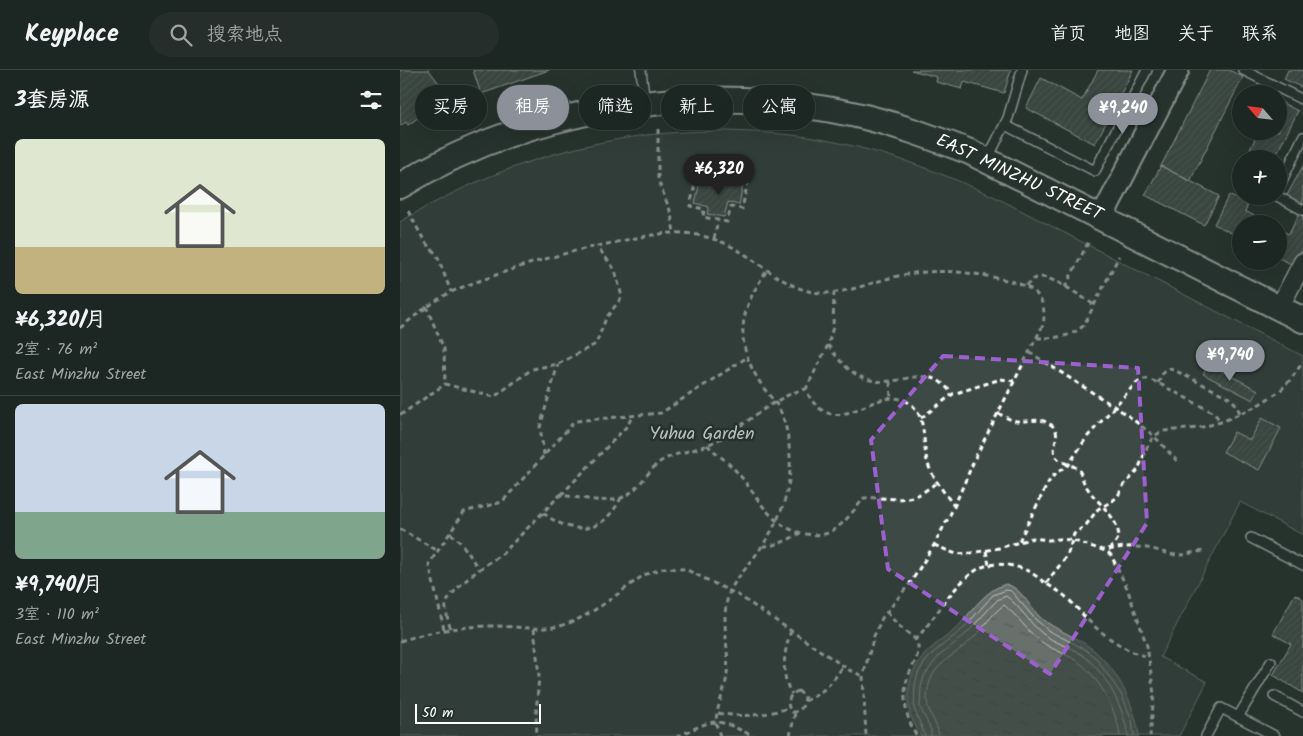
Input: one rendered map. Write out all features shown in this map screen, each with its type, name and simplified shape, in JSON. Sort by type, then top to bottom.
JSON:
[{"type":"main road","name":"EAST MINZHU STREET","points":[[651,104],[728,100],[769,102],[852,114],[892,124],[931,137],[987,160],[1303,320]]},
{"type":"main road","name":"EAST MINZHU STREET","points":[[400,186],[484,145],[523,131],[579,116]]},
{"type":"street","points":[[1102,218],[1178,70]]},
{"type":"street","points":[[1279,308],[1303,262]]},
{"type":"lane","points":[[642,70],[643,85]]},
{"type":"lane","points":[[987,160],[1008,118],[1022,70]]},
{"type":"lane","points":[[1005,125],[1095,171],[1147,70]]},
{"type":"lane","points":[[1244,70],[1303,100]]},
{"type":"lane","points":[[1287,171],[1303,138]]},
{"type":"lane","points":[[1287,201],[1303,210]]},
{"type":"lane","points":[[1251,538],[1303,565]]},
{"type":"lane","points":[[1238,717],[1271,662]]},
{"type":"lane","points":[[1274,696],[1303,712]]},
{"type":"lane","points":[[1206,736],[1221,708],[1274,736]]},
{"type":"path","points":[[658,129],[658,180],[671,213],[674,233]]},
{"type":"path","points":[[714,174],[748,181],[742,209],[731,207],[727,222],[718,220],[703,217],[704,210],[690,206],[697,176],[712,180],[714,174]]},
{"type":"path","points":[[408,211],[425,242],[437,255],[451,292]]},
{"type":"path","points":[[714,239],[718,220]]},
{"type":"path","points":[[400,328],[426,306],[451,292],[514,268],[597,246],[647,236],[674,233],[687,233],[714,239],[738,250],[796,287],[820,293],[834,292],[906,274],[942,271],[980,274],[1026,286],[1039,296],[1045,311],[1043,326],[976,456],[954,507],[934,545],[911,582],[886,612],[874,636],[863,676],[866,736]]},
{"type":"path","points":[[1065,288],[1089,241]]},
{"type":"path","points":[[400,414],[445,384],[494,397],[532,369],[558,364],[596,344],[606,318],[622,297],[615,270],[597,246]]},
{"type":"path","points":[[1037,338],[1069,335],[1084,325],[1119,256]]},
{"type":"path","points":[[720,736],[716,722],[727,674],[725,627],[726,606],[730,591],[777,522],[785,502],[788,487],[790,456],[782,415],[746,358],[743,335],[745,312],[756,286],[768,270]]},
{"type":"path","points":[[1026,286],[1033,279],[1042,277],[1082,296],[1094,305]]},
{"type":"path","points":[[806,389],[828,345],[833,327],[834,292]]},
{"type":"path","points":[[426,306],[444,349],[445,384]]},
{"type":"path","points":[[828,345],[839,360],[859,377],[878,382],[890,382],[923,376],[934,378],[953,394]]},
{"type":"path","points":[[1029,352],[1114,406],[1154,436],[1177,461]]},
{"type":"path","points":[[444,630],[429,564],[464,512],[502,502],[575,421],[661,413],[746,358]]},
{"type":"path","points":[[1046,583],[1068,553],[1074,534],[1086,525],[1098,509],[1111,502],[1138,470],[1148,445],[1154,436],[1163,431],[1200,428],[1221,422],[1255,407],[1280,391],[1291,380],[1303,362]]},
{"type":"path","points":[[544,456],[540,426],[558,364]]},
{"type":"path","points":[[1158,383],[1163,373],[1170,368],[1228,397],[1235,403],[1240,413]]},
{"type":"path","points":[[921,418],[953,394],[1000,379],[1014,381]]},
{"type":"path","points":[[1018,542],[1054,475],[1069,464],[1087,437],[1127,391],[1142,379],[1158,383],[1214,413],[1221,422]]},
{"type":"path","points":[[890,382],[891,398]]},
{"type":"path","points":[[806,389],[813,404],[823,411],[832,414],[846,414],[878,401],[891,398],[906,401],[921,418],[928,463],[954,507]]},
{"type":"path","points":[[543,513],[559,524],[569,527],[591,528],[608,517],[616,509],[621,498],[637,487],[658,464],[672,457],[707,446],[734,431],[775,402],[797,391],[806,389]]},
{"type":"path","points":[[998,413],[1015,420],[1038,420],[1051,424],[1056,429],[1058,437],[1054,448],[1055,456],[1080,471],[1085,486],[1103,506],[1116,525],[1119,537],[1114,545],[1106,551]]},
{"type":"path","points":[[450,628],[446,605],[451,596],[478,569],[501,555],[628,425],[632,416]]},
{"type":"path","points":[[707,446],[735,470],[763,509],[777,522],[800,532],[824,534],[833,530],[864,498],[906,499],[925,492],[938,482]]},
{"type":"path","points":[[560,495],[590,499],[621,498]]},
{"type":"path","points":[[400,529],[438,551]]},
{"type":"path","points":[[762,546],[772,546],[800,532]]},
{"type":"path","points":[[450,533],[460,541],[478,569]]},
{"type":"path","points":[[934,545],[956,554],[986,551],[1033,538],[1071,540],[1106,551],[1115,562],[1127,588],[1147,646],[1154,694],[1150,736]]},
{"type":"path","points":[[1106,551],[1118,547],[1152,549],[1172,555],[1200,551],[1206,552]]},
{"type":"path","points":[[986,551],[989,565]]},
{"type":"path","points":[[915,640],[935,618],[957,586],[966,577],[977,569],[989,565],[1007,565],[1030,572],[1067,598],[1101,632],[1135,653],[1149,657]]},
{"type":"path","points":[[400,641],[450,628],[495,626],[550,628],[572,622],[592,611],[644,575],[664,568],[686,569],[730,591],[843,666],[863,676]]},
{"type":"path","points":[[886,612],[918,645],[918,652],[907,679],[905,709],[911,727],[917,736]]},
{"type":"path","points":[[534,628],[539,675],[536,716],[538,736]]},
{"type":"path","points":[[791,631],[786,644],[785,658],[787,687],[792,694]]},
{"type":"path","points":[[790,736],[795,713],[800,710],[805,702],[817,696],[828,687],[843,666]]},
{"type":"path","points":[[788,708],[792,694],[798,691],[802,693],[805,702]]},
{"type":"path","points":[[718,713],[744,716],[788,708]]},
{"type":"path","points":[[788,708],[795,713]]},
{"type":"path","points":[[677,736],[716,722],[753,736]]},
{"type":"highlighted area","points":[[943,356],[1138,368],[1147,523],[1050,674],[888,569],[871,440]]},
{"type":"green space","name":"Yuhua Garden","points":[[727,131],[757,132],[832,141],[926,168],[995,197],[1303,356],[1303,535],[1240,502],[1160,657],[1207,682],[1179,736],[400,736],[400,222],[488,177],[550,155],[614,140],[647,135]]},
{"type":"water","points":[[1006,584],[1017,589],[1041,618],[1087,645],[1115,673],[1133,711],[1139,736],[921,736],[911,715],[908,700],[908,691],[915,668],[924,655],[957,628],[986,595]]},
{"type":"building","points":[[400,70],[429,70],[440,85],[415,85],[415,120],[408,125],[406,122],[400,126]]},
{"type":"building","points":[[473,70],[549,70],[506,85],[497,85],[497,88],[487,92],[487,85],[478,85]]},
{"type":"building","points":[[911,70],[1011,70],[1004,93],[964,82],[962,89],[936,82],[937,77]]},
{"type":"building","points":[[1098,70],[1133,70],[1095,144],[1026,108],[1041,78],[1082,100]]},
{"type":"building","points":[[1210,70],[1229,70],[1243,77],[1239,85],[1232,85],[1232,99],[1190,181],[1161,166]]},
{"type":"building","points":[[1288,70],[1303,70],[1303,88],[1284,79]]},
{"type":"building","points":[[1288,106],[1298,111],[1288,131]]},
{"type":"building","points":[[1254,140],[1284,140],[1278,150],[1250,150]]},
{"type":"building","points":[[1161,166],[1219,196],[1204,225],[1145,195]]},
{"type":"building","points":[[1303,166],[1303,206],[1287,198]]},
{"type":"building","points":[[716,178],[743,184],[739,205],[728,202],[724,217],[707,214],[709,207],[695,203],[700,181],[715,184]]},
{"type":"building","points":[[1229,195],[1232,197],[1232,205],[1248,205],[1245,211],[1253,215],[1232,215],[1232,233],[1214,224]]},
{"type":"building","points":[[1299,214],[1303,216],[1303,251],[1295,266],[1287,262],[1287,233],[1289,234]]},
{"type":"building","points":[[1208,364],[1258,390],[1253,400],[1203,374]]},
{"type":"building","points":[[1262,418],[1281,428],[1259,470],[1223,452],[1234,432],[1250,440]]},
{"type":"building","points":[[1295,594],[1303,599],[1303,693],[1273,675],[1291,644],[1273,634]]}]
